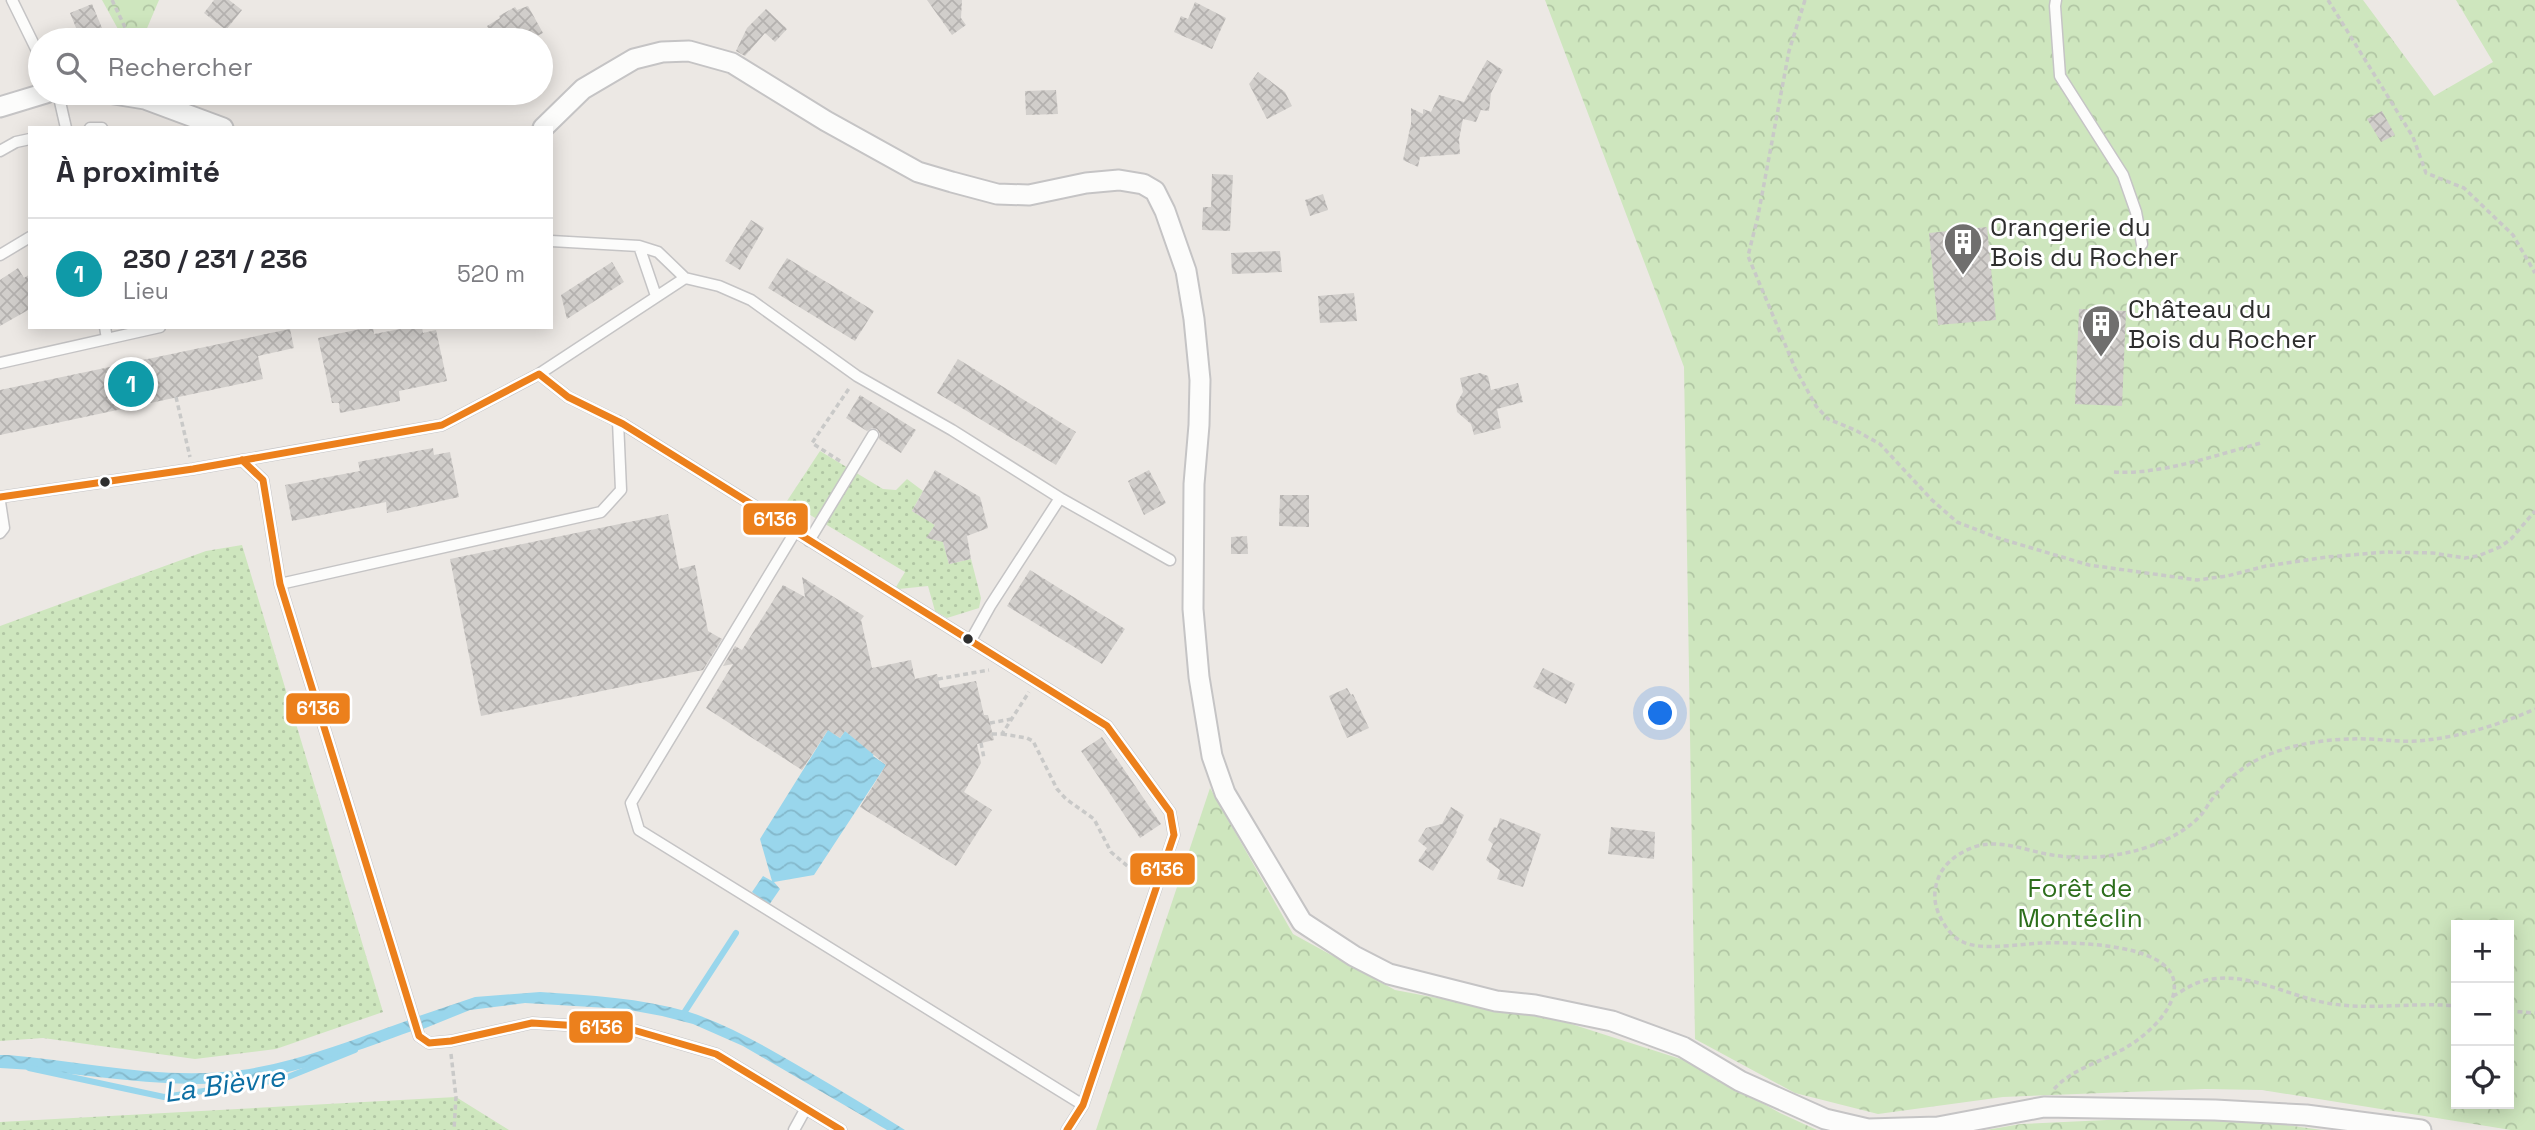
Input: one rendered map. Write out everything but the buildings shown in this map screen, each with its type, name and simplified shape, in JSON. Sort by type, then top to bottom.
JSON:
[{"type":"street","points":[[545,126],[583,89],[634,59],[662,52],[689,51],[732,63],[826,121],[918,172],[997,194],[1029,195],[1086,183],[1119,180],[1143,184],[1154,191],[1165,211],[1186,271],[1194,320],[1200,380],[1194,484],[1193,609],[1199,677],[1212,756],[1225,793],[1302,922],[1354,956],[1390,974],[1496,1001],[1535,1005],[1612,1021],[1683,1046],[1740,1081],[1825,1119],[1868,1129],[1938,1127],[2044,1107],[2228,1110],[2306,1115],[2421,1130]]},
{"type":"street","points":[[0,107],[28,98]]},
{"type":"street","points":[[161,105],[218,126]]},
{"type":"lane","points":[[12,0],[28,33]]},
{"type":"lane","points":[[2056,0],[2060,76],[2123,175],[2143,243]]},
{"type":"lane","points":[[61,105],[66,126]]},
{"type":"lane","points":[[0,151],[16,142],[28,139]]},
{"type":"lane","points":[[0,256],[28,238]]},
{"type":"lane","points":[[553,241],[639,246],[658,251],[685,278]]},
{"type":"lane","points":[[639,246],[656,296]]},
{"type":"lane","points":[[0,497],[242,460],[442,425],[539,374],[685,278],[719,286],[751,300],[856,376],[952,430],[1060,498],[1170,560]]},
{"type":"lane","points":[[105,329],[107,339]]},
{"type":"lane","points":[[0,363],[151,329]]},
{"type":"lane","points":[[539,374],[568,397],[618,421],[1107,726],[1170,812],[1174,835],[1083,1105],[1067,1130]]},
{"type":"lane","points":[[280,584],[601,512],[621,490],[618,421]]},
{"type":"lane","points":[[809,541],[873,435]]},
{"type":"lane","points":[[242,460],[262,480],[280,584],[419,1036],[429,1043],[451,1041],[532,1023],[630,1029],[716,1054],[841,1130]]},
{"type":"lane","points":[[971,640],[1060,498]]},
{"type":"lane","points":[[0,502],[4,528],[0,533]]},
{"type":"lane","points":[[794,532],[631,803],[639,830],[1083,1105]]},
{"type":"lane","points":[[794,1130],[805,1110]]},
{"type":"path","points":[[112,0],[125,28]]},
{"type":"path","points":[[1805,0],[1790,51],[1748,256],[1805,388],[1828,419],[1880,444],[1932,500],[1957,522],[2089,565],[2185,580],[2213,579],[2291,561],[2360,554],[2410,552],[2465,558],[2478,556],[2511,539],[2535,511]]},
{"type":"path","points":[[2328,0],[2413,137],[2426,173],[2448,180],[2472,195],[2513,235],[2535,273]]},
{"type":"path","points":[[853,469],[812,443],[856,376]]},
{"type":"path","points":[[176,397],[188,451]]},
{"type":"path","points":[[2113,472],[2128,473],[2192,462],[2261,443]]},
{"type":"path","points":[[938,679],[991,669]]},
{"type":"path","points":[[1002,734],[1036,681]]},
{"type":"path","points":[[2044,1107],[2048,1095],[2079,1069],[2127,1047],[2160,1019],[2173,996],[2175,983],[2163,963],[2133,950],[2075,944],[1982,946],[1963,943],[1951,933],[1936,908],[1934,895],[1944,866],[1957,855],[1989,843],[2074,858],[2132,852],[2182,831],[2200,817],[2225,783],[2242,768],[2264,756],[2319,741],[2426,740],[2492,725],[2535,709]]},
{"type":"path","points":[[990,723],[1012,719]]},
{"type":"path","points":[[992,734],[1033,741],[1057,789],[1094,819],[1111,852],[1135,870],[1154,892]]},
{"type":"path","points":[[981,743],[984,758]]},
{"type":"path","points":[[2173,996],[2197,983],[2217,978],[2270,985],[2331,1004],[2376,1007],[2451,1006]]},
{"type":"path","points":[[2514,1011],[2535,1013]]},
{"type":"path","points":[[451,1041],[456,1097],[454,1130]]},
{"type":"green space","points":[[102,0],[159,0],[147,28],[117,28]]},
{"type":"green space","name":"Forêt de Montéclin","points":[[1545,0],[2363,0],[2434,96],[2493,62],[2456,0],[2535,0],[2535,1130],[2511,1130],[2262,1090],[2205,1089],[2003,1097],[1878,1114],[1795,1093],[1695,1039],[1684,367]]},
{"type":"green space","points":[[820,451],[883,489],[896,490],[907,479],[923,491],[912,511],[935,525],[929,534],[942,538],[949,564],[971,559],[981,598],[979,608],[947,618],[935,611],[928,586],[899,589],[896,587],[905,572],[787,501]]},
{"type":"green space","points":[[242,545],[383,1012],[276,1049],[195,1059],[43,1038],[0,1041],[0,626],[206,551]]},
{"type":"green space","points":[[1210,788],[1293,934],[1395,990],[1565,1022],[1690,1062],[1780,1113],[1817,1130],[1096,1130]]},
{"type":"green space","points":[[456,1097],[509,1130],[0,1130],[0,1122]]},
{"type":"green space","points":[[2213,1115],[2322,1130],[1986,1130],[2021,1124]]},
{"type":"water","points":[[828,730],[840,738],[845,731],[866,747],[876,750],[873,756],[886,765],[814,875],[774,882],[780,889],[769,905],[752,892],[763,876],[772,881],[760,839]]},
{"type":"water","points":[[540,992],[634,1000],[704,1017],[776,1053],[905,1130],[887,1130],[743,1046],[693,1024],[662,1016],[624,1009],[525,1003],[470,1010],[423,1029],[419,1016],[475,997]]},
{"type":"water","points":[[409,1020],[412,1031],[319,1063],[270,1076],[223,1083],[167,1083],[0,1068],[0,1055],[8,1055],[142,1071],[223,1072],[294,1059]]},
{"type":"waterway","points":[[682,1016],[736,933]]},
{"type":"waterway","name":"La Bièvre","points":[[29,1068],[164,1097],[283,1079],[355,1050]]},
{"type":"transit line","name":"6136","points":[[0,497],[193,469],[442,425],[539,374],[568,397],[623,424],[1107,726],[1170,812],[1174,835],[1083,1105],[1067,1130]]},
{"type":"transit line","name":"6136","points":[[242,460],[263,480],[280,584],[419,1036],[429,1043],[451,1041],[532,1023],[630,1029],[716,1054],[841,1130]]},
{"type":"place","name":"Orangerie du Bois du Rocher","points":[[1963,276]]},
{"type":"place","name":"Château du Bois du Rocher","points":[[2101,358]]},
{"type":"place","name":"230 / 231 / 236","points":[[131,384]]}]
